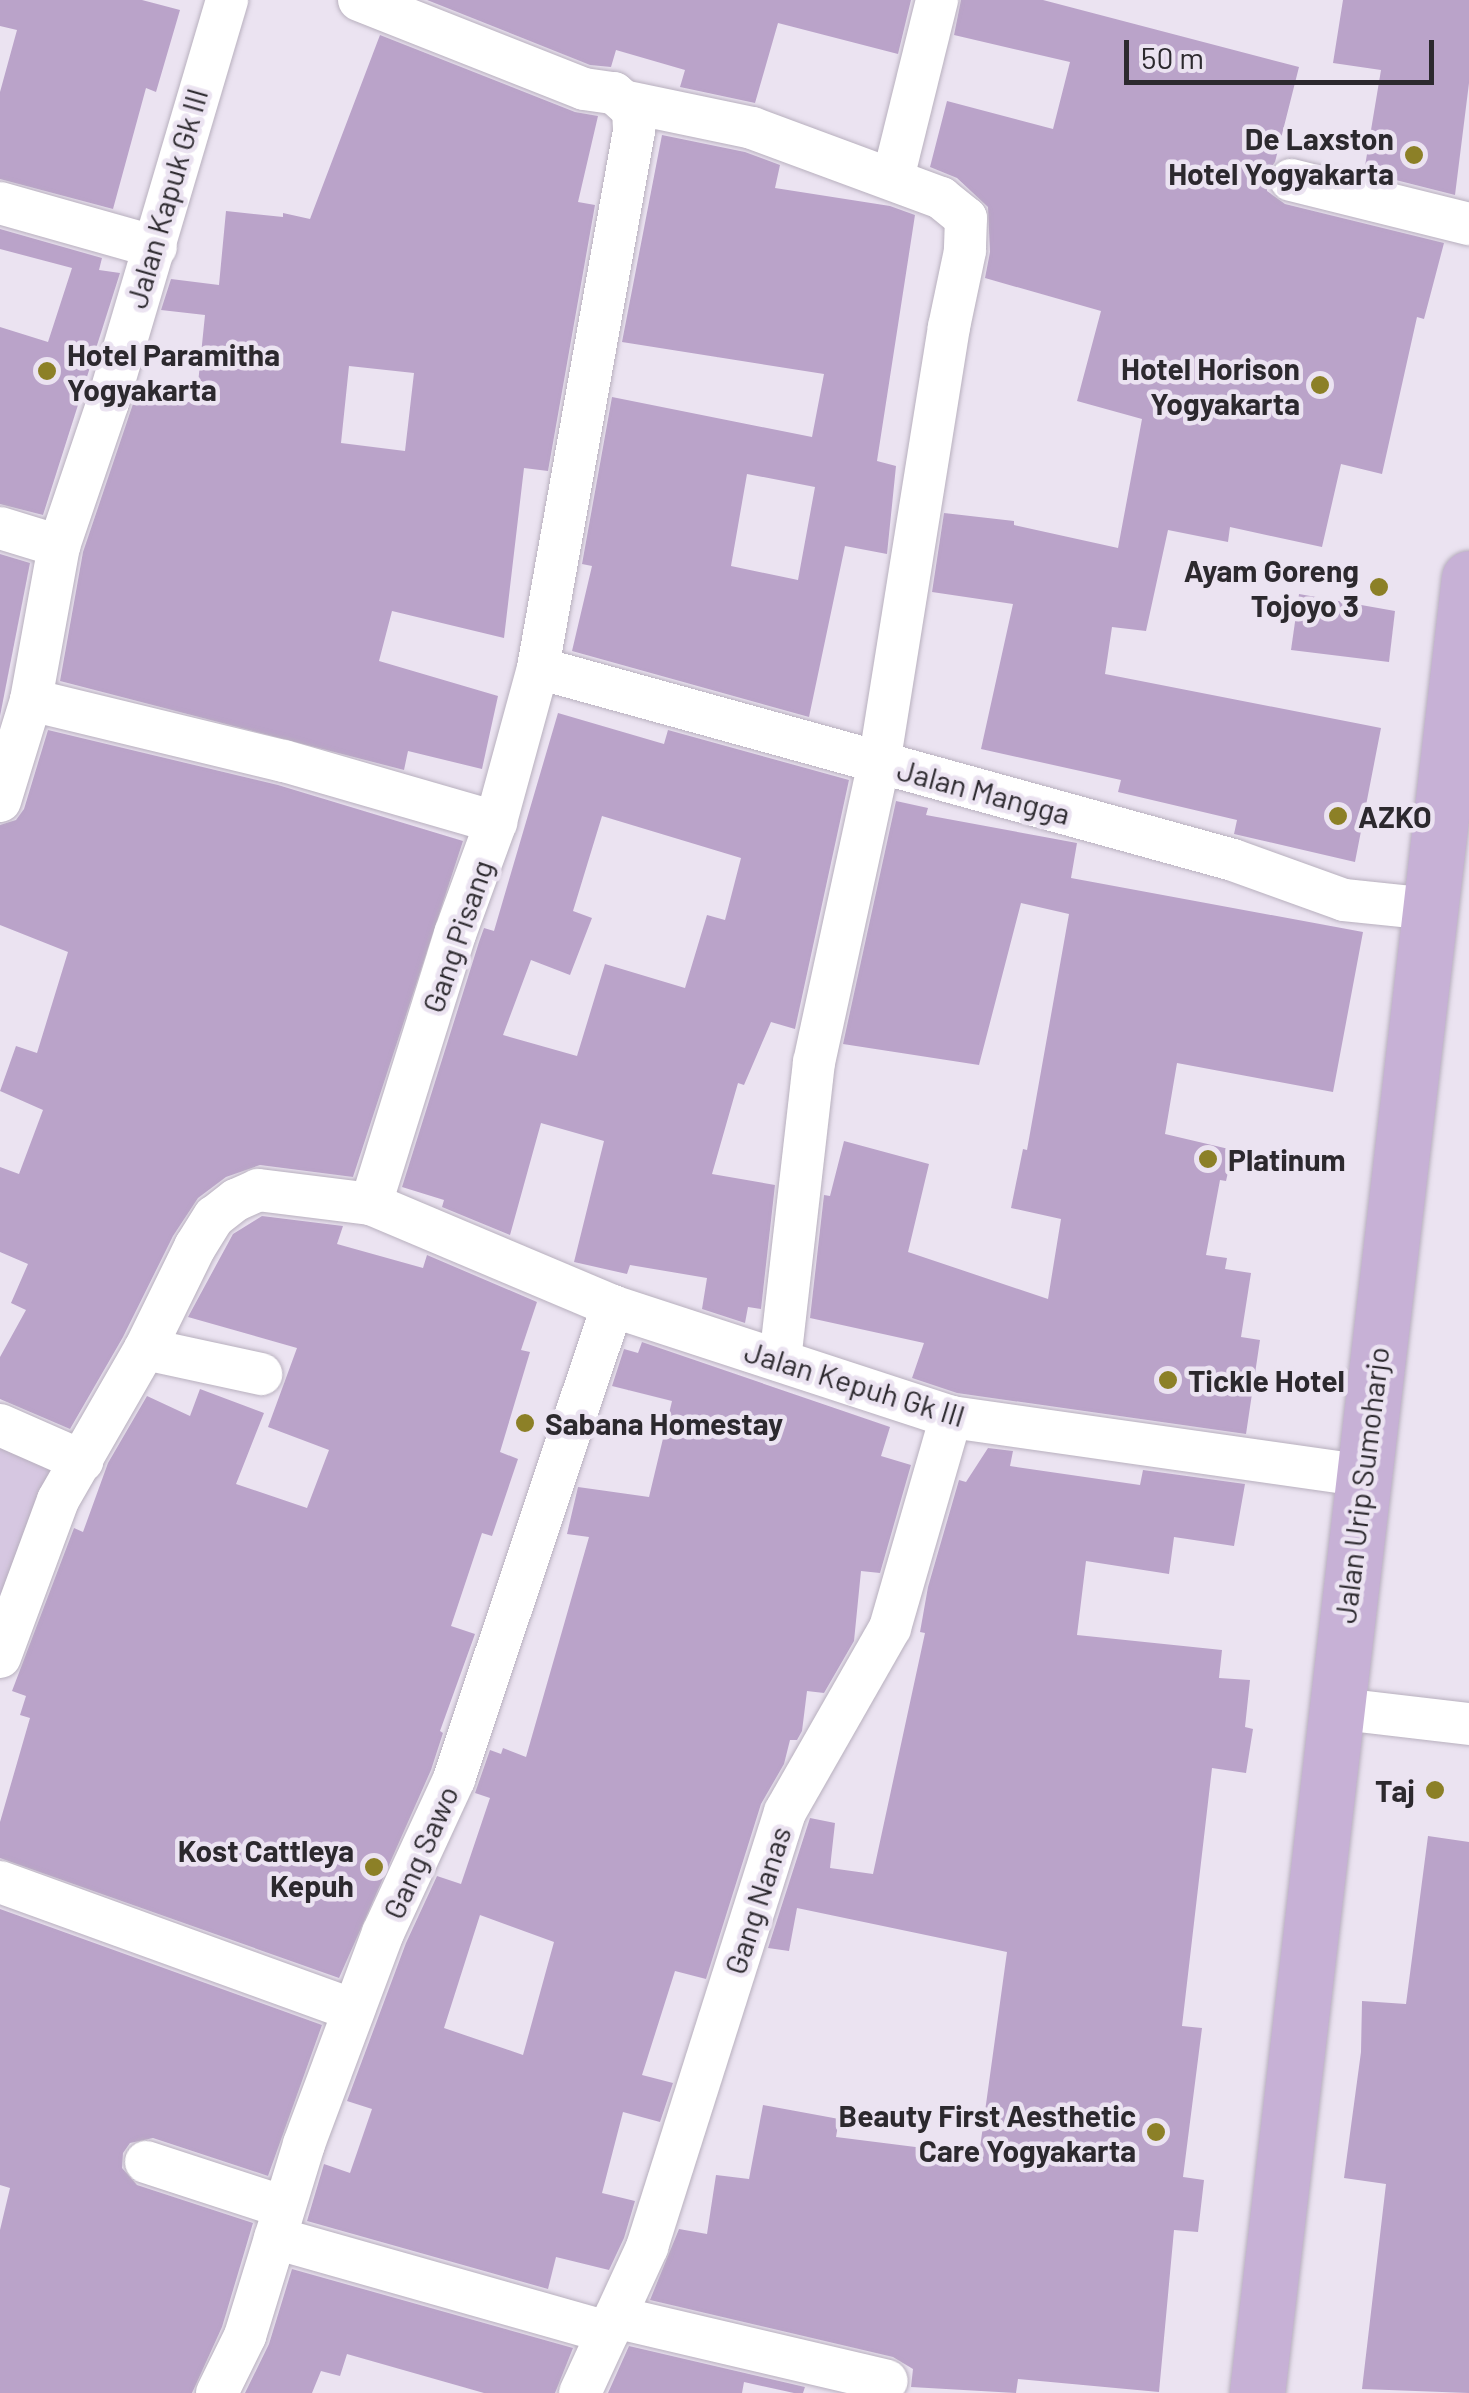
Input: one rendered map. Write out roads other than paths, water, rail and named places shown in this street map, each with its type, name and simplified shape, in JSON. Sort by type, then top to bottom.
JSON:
[{"type":"main road","name":"Jalan Urip Sumoharjo","points":[[1257,2393],[1469,578]]},
{"type":"street","name":"Jalan Kapuk Gk III","points":[[0,801],[7,755],[31,700],[59,546],[156,248],[200,77],[226,0]]},
{"type":"street","points":[[359,0],[584,89],[614,92],[628,102],[752,128],[893,178],[941,198],[966,218],[966,252],[948,327],[878,762],[814,1062],[780,1360]]},
{"type":"street","points":[[893,178],[937,0]]},
{"type":"street","name":"Gang Pisang","points":[[371,1204],[455,934],[496,822],[538,668],[634,131],[633,110],[628,102]]},
{"type":"street","points":[[1291,180],[1469,224]]},
{"type":"street","points":[[0,203],[156,248]]},
{"type":"street","points":[[0,528],[59,546]]},
{"type":"street","name":"Jalan Mangga","points":[[538,668],[1233,860],[1344,900],[1430,909]]},
{"type":"street","points":[[31,700],[284,762],[496,822]]},
{"type":"street","name":"Jalan Kepuh Gk III","points":[[0,1656],[58,1500],[146,1348],[196,1247],[214,1218],[236,1200],[258,1190],[371,1204],[612,1306],[950,1417],[1363,1476]]},
{"type":"street","name":"Gang Sawo","points":[[216,2393],[244,2336],[354,2010],[454,1779],[612,1306]]},
{"type":"street","points":[[146,1348],[261,1374]]},
{"type":"street","name":"Gang Nanas","points":[[580,2393],[647,2246],[785,1812],[890,1628],[950,1417]]},
{"type":"street","points":[[0,1425],[82,1461]]},
{"type":"street","points":[[1334,1708],[1469,1724]]},
{"type":"street","points":[[0,1882],[354,2010]]},
{"type":"street","points":[[146,2162],[280,2222],[612,2324],[887,2381]]},
{"type":"place","name":"De Laxston Hotel Yogyakarta","points":[[1414,155]]},
{"type":"place","name":"Hotel Paramitha Yogyakarta","points":[[47,371]]},
{"type":"place","name":"Hotel Horison Yogyakarta","points":[[1320,385]]},
{"type":"place","name":"Ayam Goreng Tojoyo 3","points":[[1379,587]]},
{"type":"place","name":"AZKO","points":[[1338,816]]},
{"type":"place","name":"Platinum","points":[[1208,1159]]},
{"type":"place","name":"Tickle Hotel","points":[[1168,1380]]},
{"type":"place","name":"Sabana Homestay","points":[[525,1423]]},
{"type":"place","name":"Taj","points":[[1435,1790]]},
{"type":"place","name":"Kost Cattleya Kepuh","points":[[374,1867]]},
{"type":"place","name":"Beauty First Aesthetic Care Yogyakarta","points":[[1156,2132]]}]
